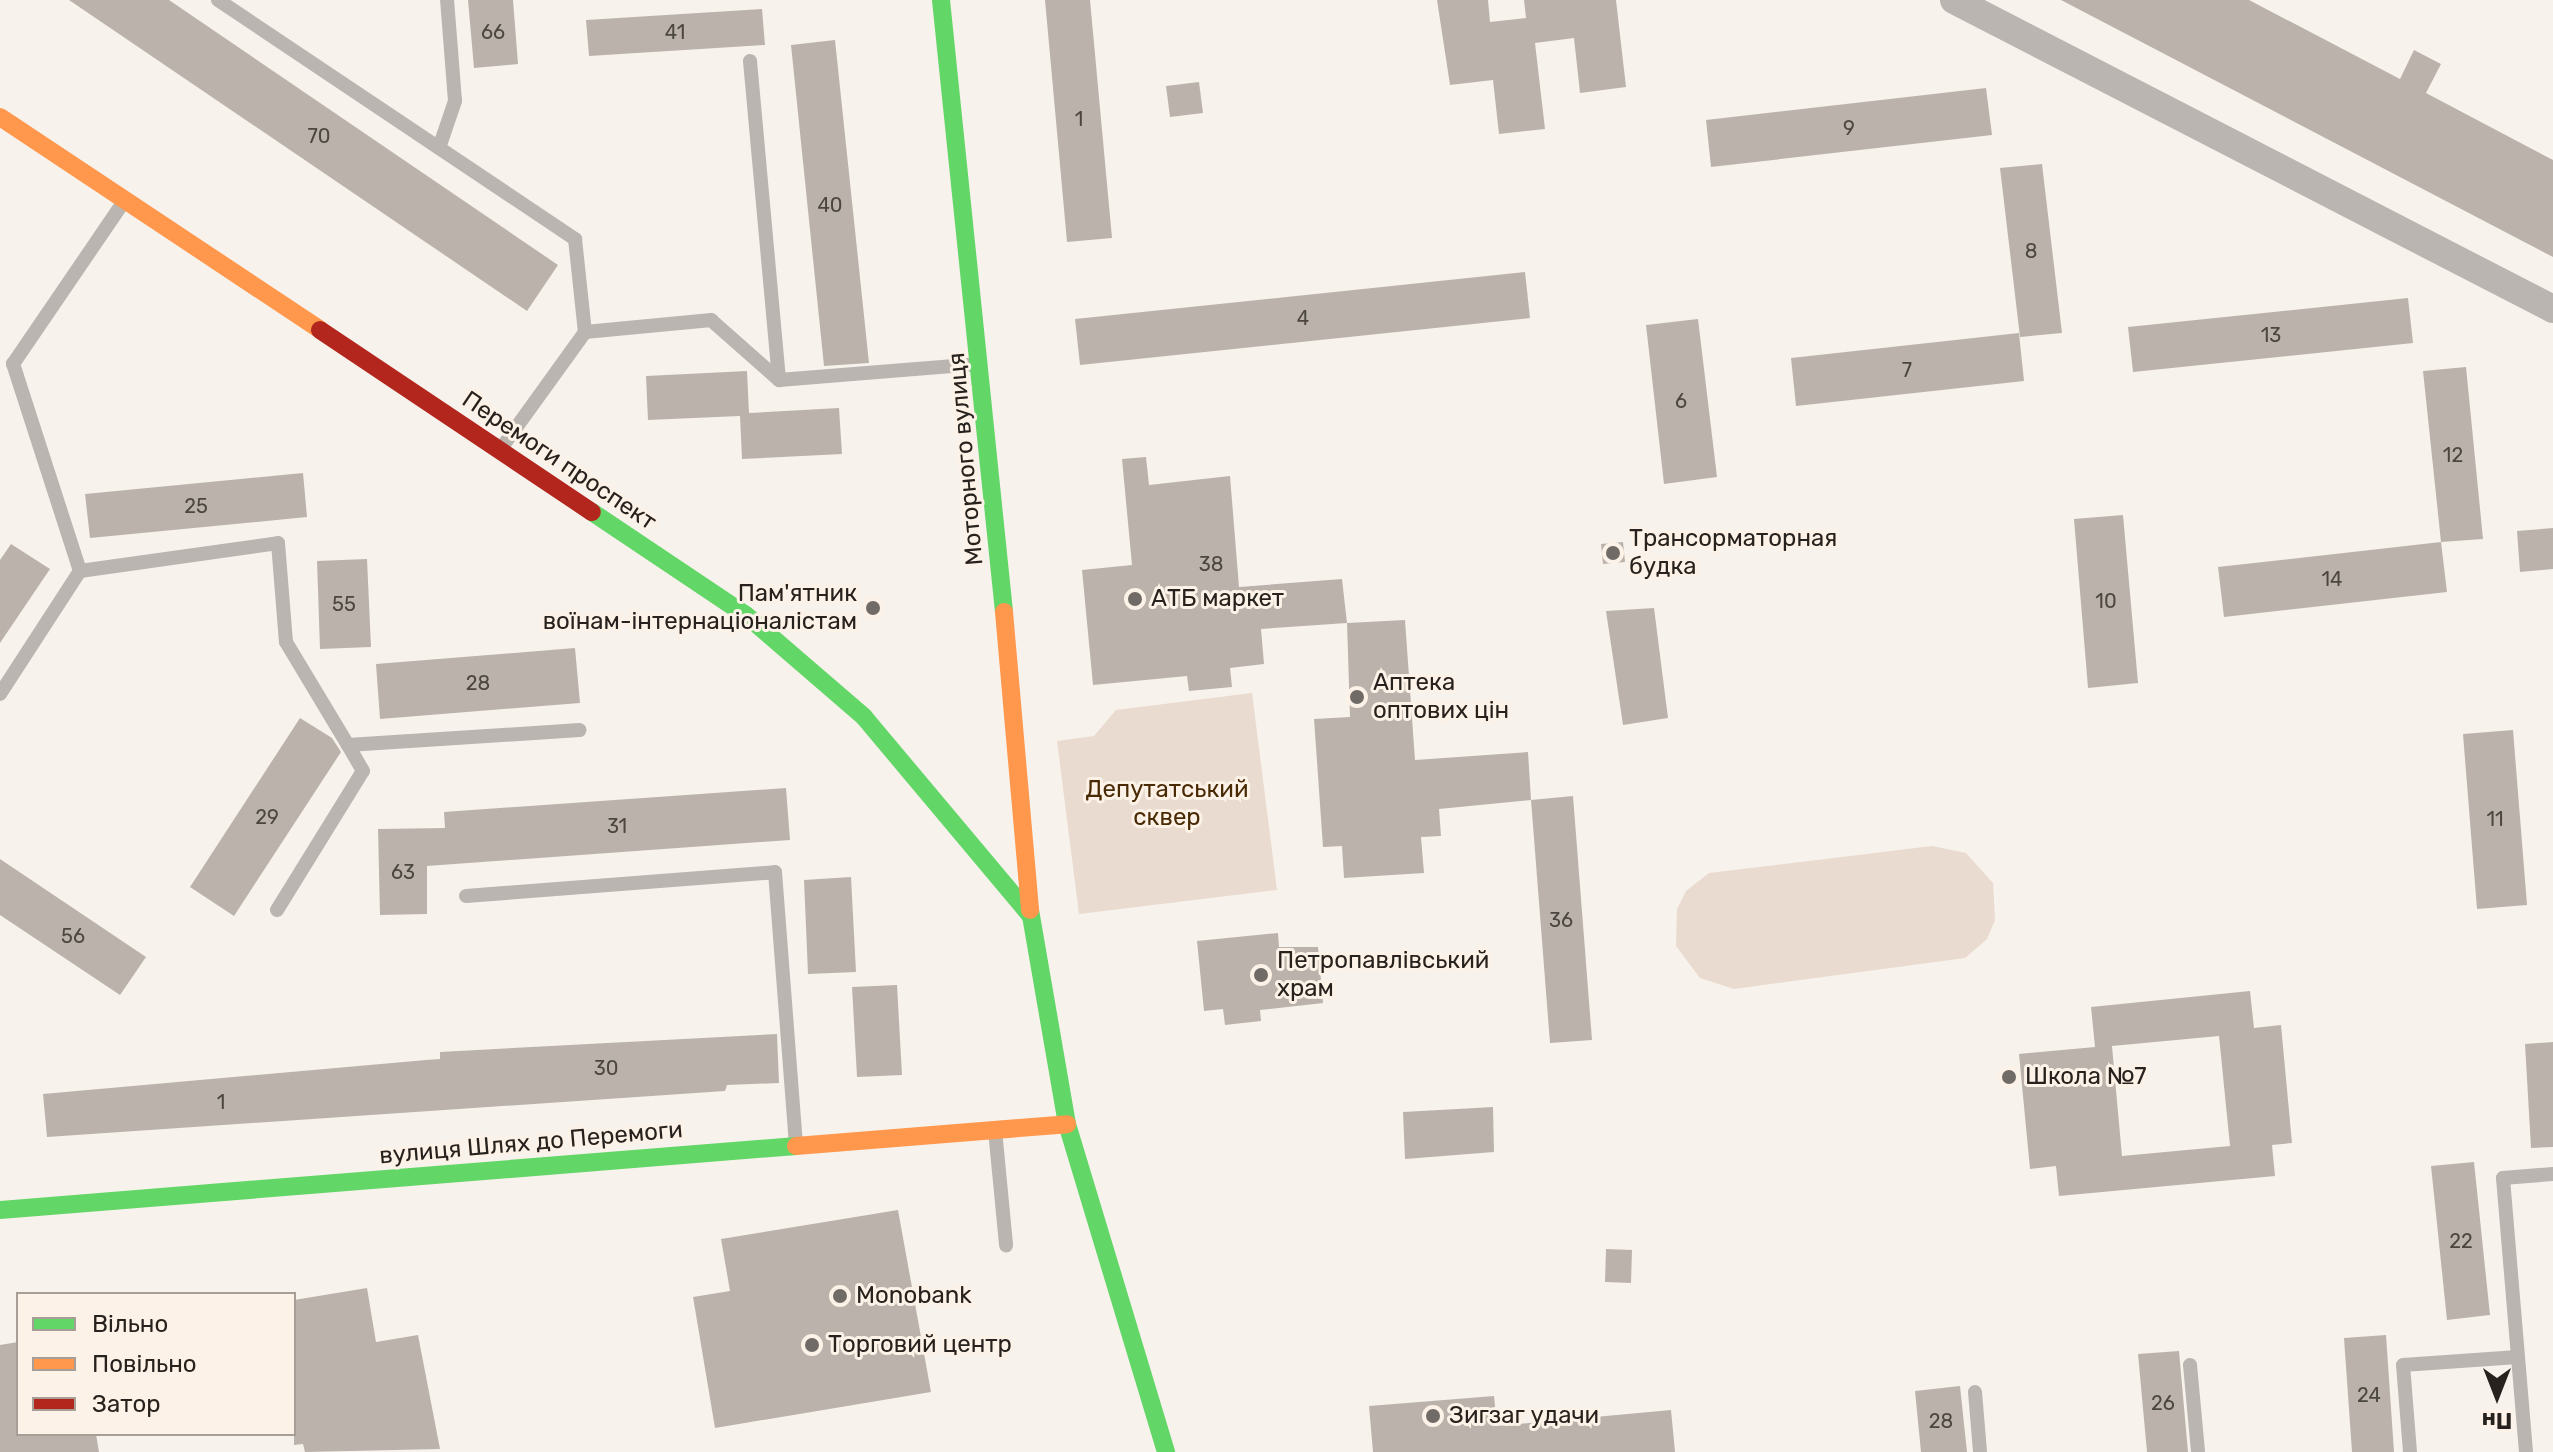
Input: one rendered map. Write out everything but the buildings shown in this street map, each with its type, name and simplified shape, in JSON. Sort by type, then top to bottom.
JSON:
[{"type":"street","name":"Моторного вулиця","points":[[941,0],[981,364],[1030,915],[1067,1124],[1168,1452]]},
{"type":"street","points":[[1954,0],[2553,309]]},
{"type":"street","name":"Перемоги проспект","points":[[0,117],[746,615],[864,717],[1030,915]]},
{"type":"street","name":"вулиця Шлях до Перемоги","points":[[0,1210],[1067,1124]]},
{"type":"lane","points":[[218,0],[575,239],[585,332],[499,451]]},
{"type":"lane","points":[[439,148],[455,101],[447,0]]},
{"type":"lane","points":[[750,61],[779,380]]},
{"type":"lane","points":[[80,571],[6,364],[124,200]]},
{"type":"lane","points":[[585,332],[711,320],[779,380],[981,364]]},
{"type":"lane","points":[[0,694],[80,571],[278,543],[286,642],[363,771],[277,910]]},
{"type":"lane","points":[[348,745],[580,730]]},
{"type":"lane","points":[[466,896],[775,872],[796,1146]]},
{"type":"lane","points":[[995,1129],[1006,1245]]},
{"type":"lane","points":[[2526,1452],[2503,1178],[2553,1174]]},
{"type":"lane","points":[[2410,1452],[2403,1365],[2518,1357]]},
{"type":"lane","points":[[2190,1365],[2198,1452]]},
{"type":"lane","points":[[1975,1392],[1980,1452]]},
{"type":"green space","name":"Депутатський сквер","points":[[1252,693],[1277,890],[1079,914],[1057,741],[1094,736],[1116,710]]},
{"type":"green space","points":[[1932,846],[1966,853],[1993,883],[1995,920],[1987,939],[1965,958],[1734,989],[1700,978],[1676,946],[1677,909],[1686,891],[1709,873]]},
{"type":"traffic: fast","points":[[941,0],[1004,612]]},
{"type":"traffic: fast","points":[[592,512],[746,615],[864,717],[1030,915]]},
{"type":"traffic: fast","points":[[1030,910],[1067,1124],[1166,1452]]},
{"type":"traffic: fast","points":[[0,1210],[796,1146]]},
{"type":"traffic: slow","points":[[0,117],[320,330]]},
{"type":"traffic: slow","points":[[1004,612],[1030,910]]},
{"type":"traffic: slow","points":[[796,1146],[1067,1124]]},
{"type":"traffic: jam","points":[[320,330],[592,512]]},
{"type":"place","name":"Трансорматорная будка","points":[[1613,553]]},
{"type":"place","name":"АТБ маркет","points":[[1135,599]]},
{"type":"place","name":"Пам'ятник воїнам-інтернаціоналістам","points":[[873,608]]},
{"type":"place","name":"Аптека оптових цін","points":[[1357,697]]},
{"type":"place","name":"Петропавлівський храм","points":[[1261,975]]},
{"type":"place","name":"Школа №7","points":[[2009,1077]]},
{"type":"place","name":"Monobank","points":[[840,1296]]},
{"type":"place","name":"Торговий центр","points":[[812,1345]]},
{"type":"place","name":"Зигзаг удачи","points":[[1433,1416]]}]
